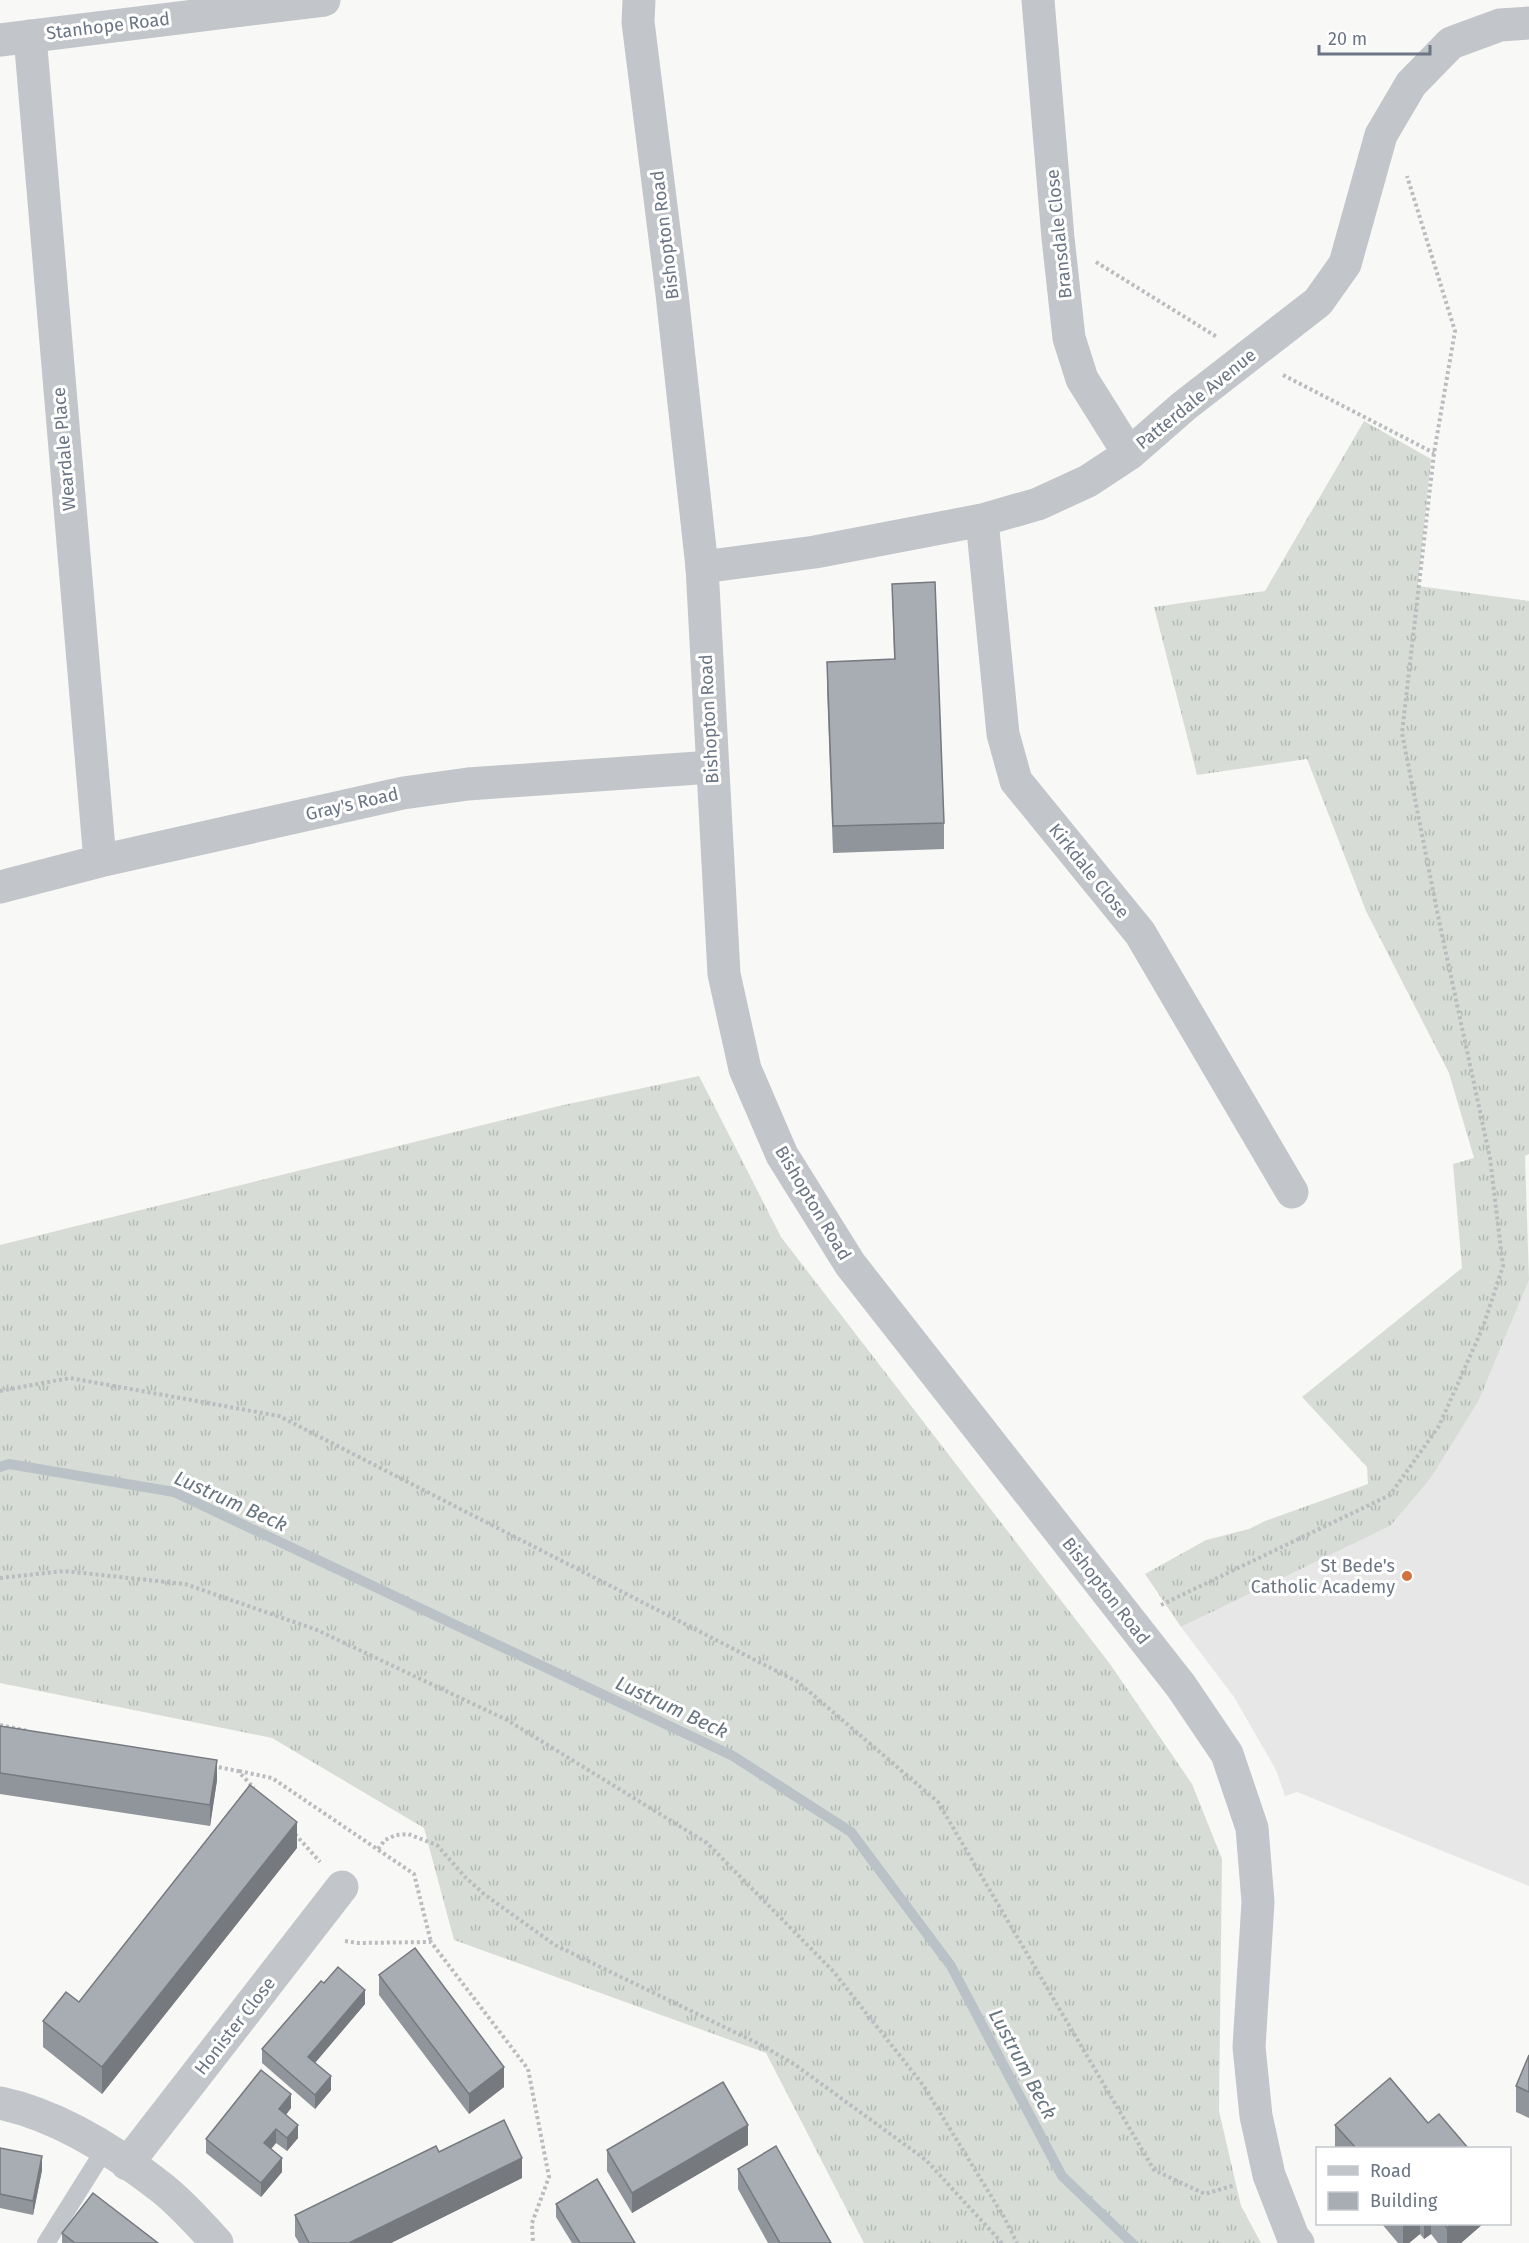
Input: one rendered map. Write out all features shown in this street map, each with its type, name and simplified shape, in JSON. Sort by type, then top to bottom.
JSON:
[{"type":"street","name":"Stanhope Road","points":[[15,38],[324,0]]},
{"type":"street","name":"Bishopton Road","points":[[639,0],[639,22],[702,567],[724,974],[745,1069],[782,1155],[849,1264],[1181,1686],[1227,1754],[1252,1828],[1258,1902],[1249,2047],[1256,2116],[1269,2175],[1293,2237],[1298,2243]]},
{"type":"street","name":"Bransdale Close","points":[[1038,0],[1058,238],[1069,338],[1082,379],[1129,454]]},
{"type":"street","name":"Patterdale Avenue","points":[[702,567],[815,552],[982,520],[1038,504],[1088,482],[1129,454],[1184,406],[1318,302],[1345,264],[1381,135],[1411,84],[1451,43],[1500,25],[1529,23]]},
{"type":"street","name":"Weardale Place","points":[[15,38],[100,861]]},
{"type":"street","name":"Kirkdale Close","points":[[982,520],[1003,734],[1016,781],[1140,933],[1292,1192]]},
{"type":"street","name":"Gray's Road","points":[[0,887],[100,861],[403,793],[468,783],[712,767]]},
{"type":"street","name":"Honister Close","points":[[116,2157],[305,1935],[342,1887]]},
{"type":"street","points":[[0,2103],[49,2118],[116,2157],[163,2188],[217,2243]]},
{"type":"lane","points":[[46,2243],[116,2157]]},
{"type":"path","points":[[1129,1620],[1390,1495],[1439,1426],[1483,1327],[1503,1266],[1490,1158],[1438,916],[1402,733],[1434,453],[1455,331],[1390,121]]},
{"type":"path","points":[[0,1391],[70,1378],[279,1416],[798,1682],[938,1802],[1154,2170],[1205,2194],[1269,2175]]},
{"type":"path","points":[[0,1578],[64,1571],[185,1584],[317,1630],[507,1720],[707,1843],[833,1971],[923,2085],[1004,2217],[1017,2243]]},
{"type":"path","points":[[0,1725],[34,1732]]},
{"type":"path","points":[[204,1764],[272,1778],[414,1874],[430,1942],[528,2069],[549,2178],[532,2223],[533,2243]]},
{"type":"path","points":[[238,1771],[260,1796]]},
{"type":"path","points":[[290,1829],[342,1887]]},
{"type":"path","points":[[378,1849],[385,1840],[396,1835],[408,1834],[437,1845],[465,1878],[555,1945],[759,2043],[794,2064],[926,2160],[1002,2243]]},
{"type":"path","points":[[305,1935],[358,1942],[430,1942]]},
{"type":"shaded area","name":"St Bede's Catholic Academy","points":[[1529,1280],[1529,1886],[1297,1792],[1285,1796],[1276,1770],[1234,1697],[1181,1627],[1390,1526],[1479,1400]]},
{"type":"green space","points":[[1364,421],[1431,459],[1418,586],[1529,601],[1529,1154],[1525,1156],[1529,1280],[1479,1400],[1430,1479],[1390,1526],[1181,1627],[1145,1574],[1206,1540],[1249,1529],[1265,1521],[1368,1484],[1367,1467],[1302,1397],[1462,1268],[1453,1164],[1474,1158],[1449,1073],[1366,911],[1307,759],[1197,775],[1154,607],[1265,591]]},
{"type":"green space","points":[[699,1076],[781,1237],[1110,1664],[1192,1784],[1222,1859],[1219,2111],[1241,2206],[1261,2243],[864,2243],[766,2053],[454,1940],[424,1828],[272,1738],[0,1683],[0,1245],[559,1106]]},
{"type":"building","points":[[935,582],[944,823],[833,826],[827,662],[895,659],[892,584]]},
{"type":"building","points":[[0,1726],[217,1760],[210,1805],[0,1773]]},
{"type":"building","points":[[250,1785],[297,1822],[102,2067],[43,2021],[66,1992],[79,2002]]},
{"type":"building","points":[[415,1948],[504,2067],[469,2094],[379,1975]]},
{"type":"building","points":[[338,1967],[365,1990],[308,2057],[331,2076],[315,2095],[262,2049],[321,1981],[324,1983]]},
{"type":"building","points":[[1529,2055],[1529,2092],[1516,2086]]},
{"type":"building","points":[[261,2070],[291,2094],[279,2109],[298,2125],[287,2138],[276,2129],[264,2143],[282,2158],[261,2183],[206,2139]]},
{"type":"building","points":[[1390,2078],[1428,2123],[1439,2114],[1467,2147],[1355,2147],[1335,2125]]},
{"type":"building","points":[[723,2082],[748,2125],[632,2193],[607,2150]]},
{"type":"building","points":[[504,2120],[522,2158],[349,2243],[309,2243],[295,2215],[436,2146],[439,2152]]},
{"type":"building","points":[[776,2146],[831,2243],[780,2243],[738,2169]]},
{"type":"building","points":[[0,2148],[42,2156],[33,2201],[0,2194]]},
{"type":"building","points":[[597,2179],[635,2243],[580,2243],[556,2204]]},
{"type":"building","points":[[93,2193],[158,2243],[75,2243],[62,2233]]},
{"type":"waterway","name":"Lustrum Beck","points":[[0,1467],[9,1464],[174,1492],[733,1756],[851,1832],[951,1966],[1062,2176],[1132,2243]]},
{"type":"place","name":"St Bede's Catholic Academy","points":[[1407,1576]]}]
